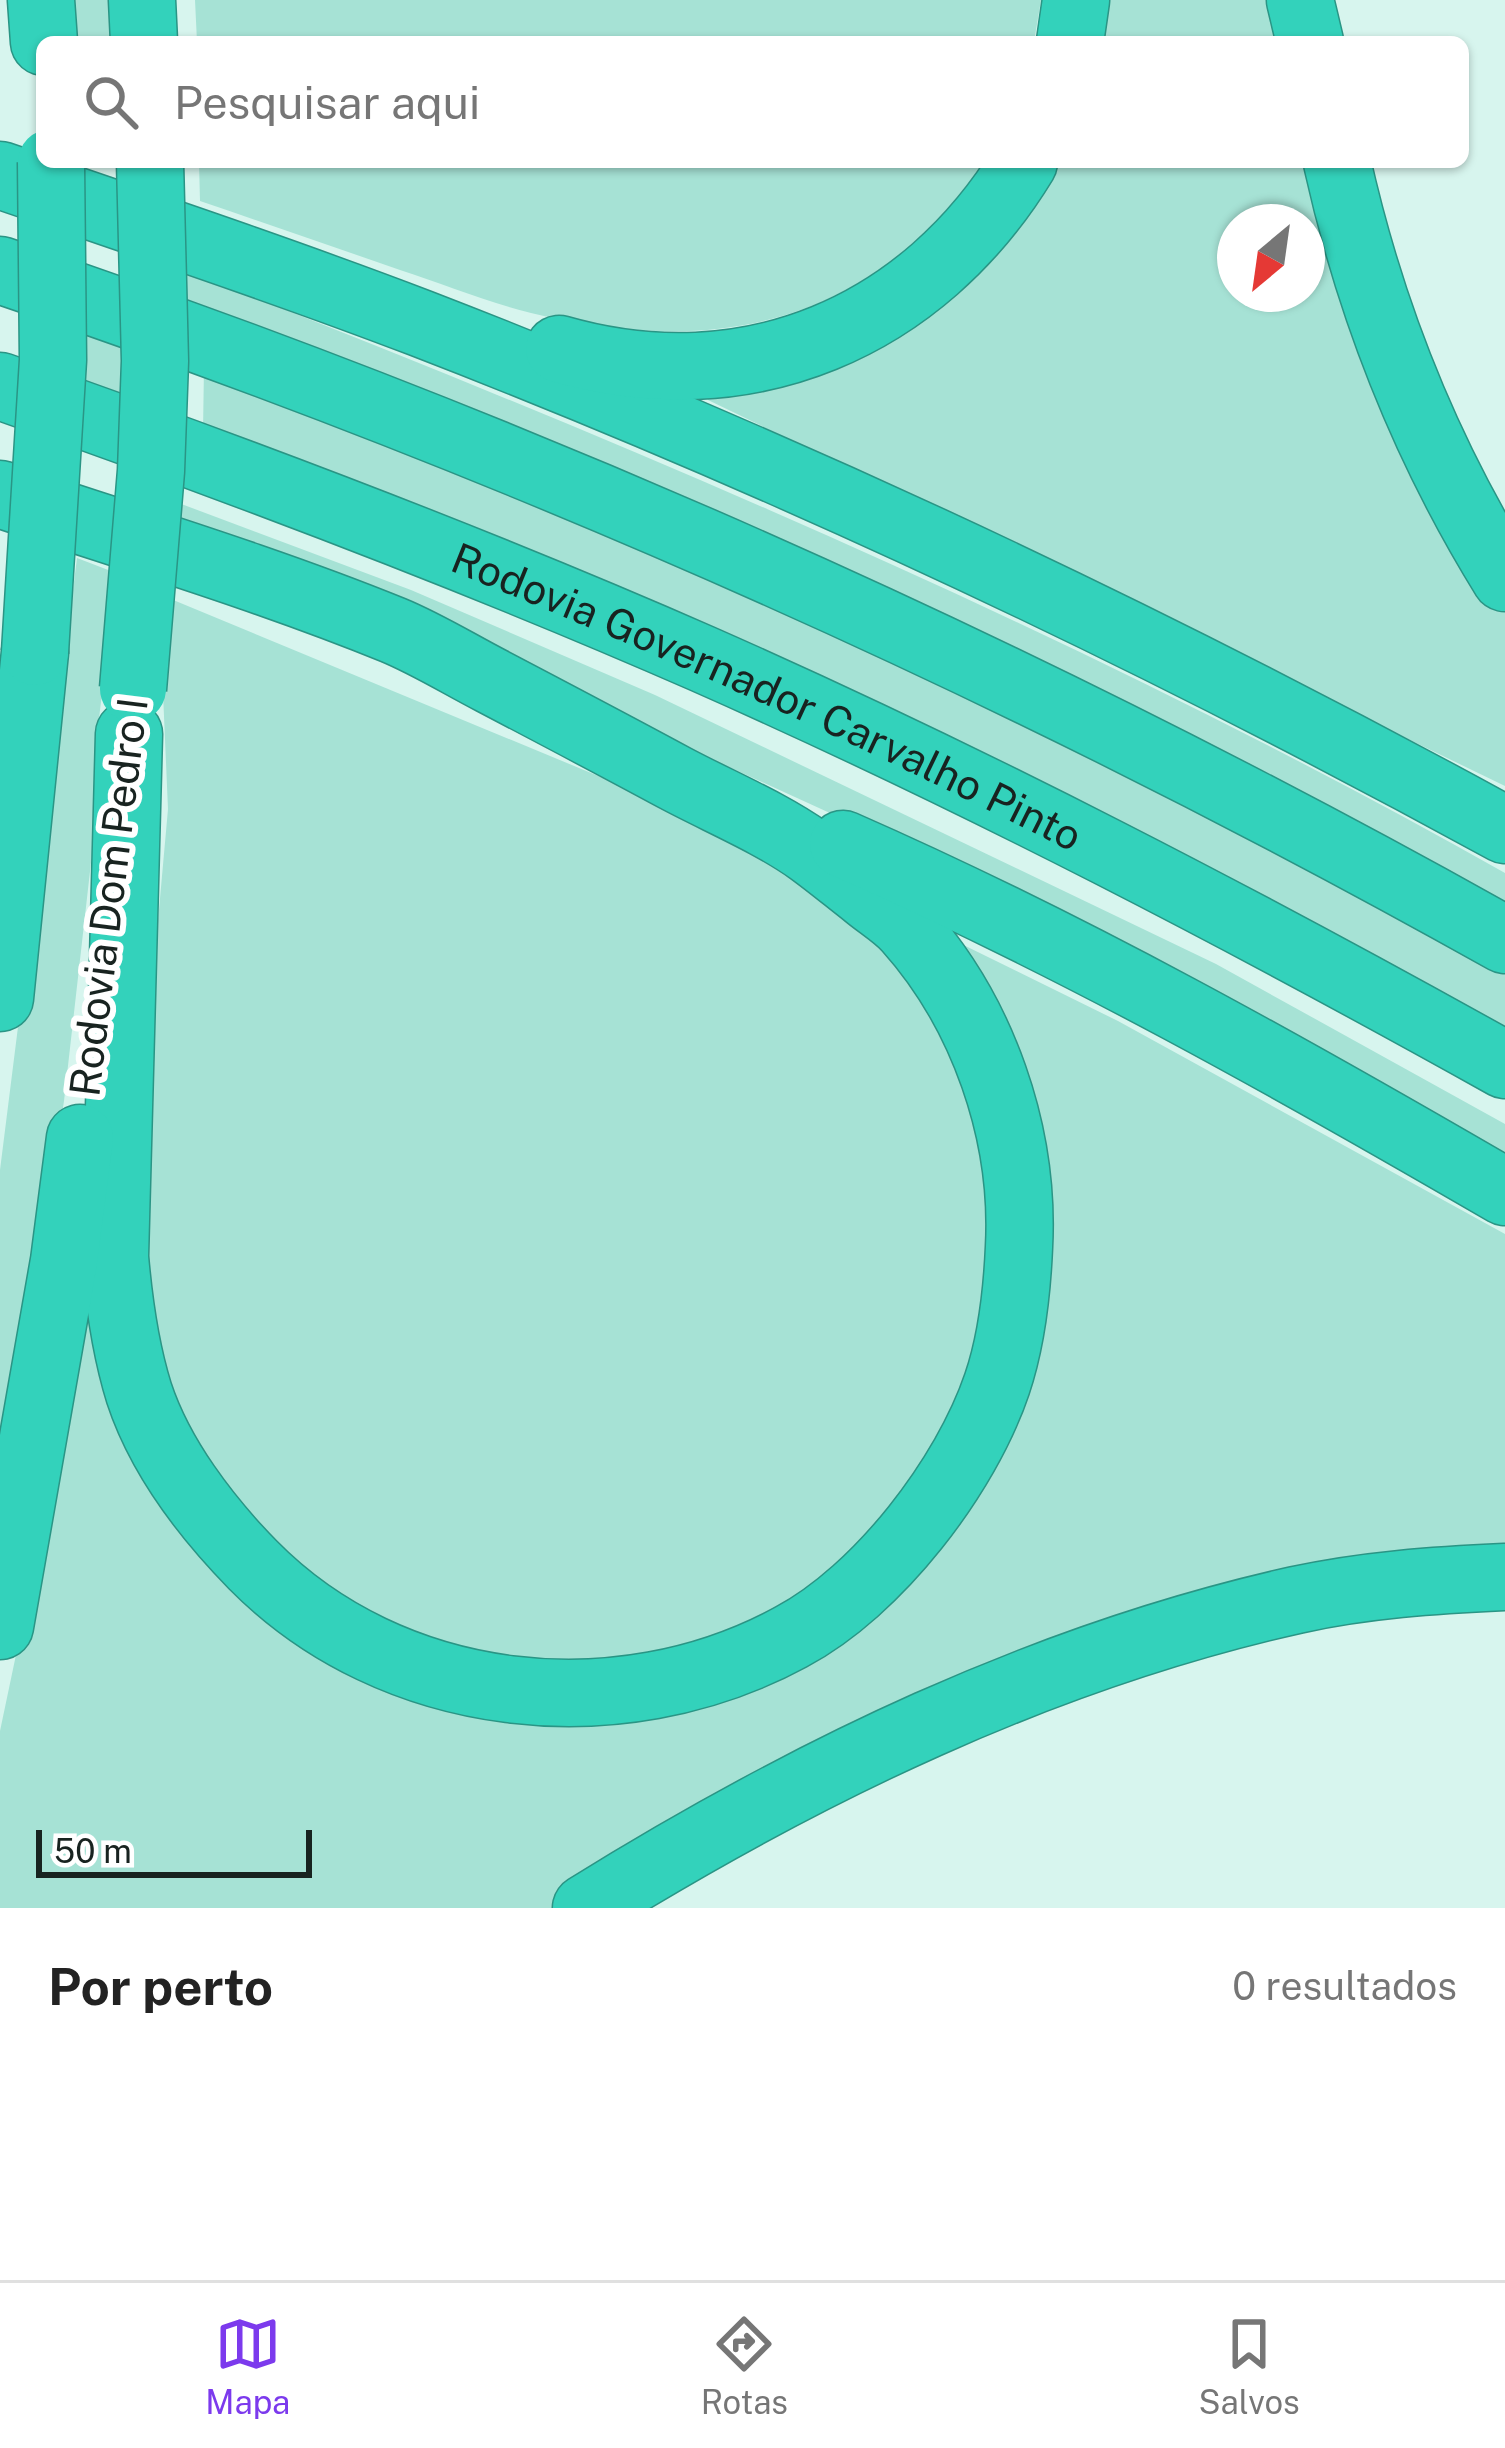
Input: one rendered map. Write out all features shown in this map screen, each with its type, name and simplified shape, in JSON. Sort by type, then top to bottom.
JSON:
[{"type":"highway","points":[[41,0],[44,36]]},
{"type":"highway","points":[[1071,36],[1076,0]]},
{"type":"highway","points":[[1300,0],[1309,36]]},
{"type":"highway","points":[[0,998],[35,652],[52,360],[51,168]]},
{"type":"highway","name":"Rodovia Dom Pedro I","points":[[0,1626],[64,1262],[131,712],[154,383],[150,168]]},
{"type":"highway","points":[[259,263],[587,357],[723,367],[770,358],[826,338],[889,307],[941,266],[985,218],[1020,168]]},
{"type":"highway","points":[[1339,168],[1367,281],[1430,444],[1505,578]]},
{"type":"highway","points":[[0,175],[259,263],[636,410],[842,498],[1208,673],[1505,830]]},
{"type":"highway","points":[[0,270],[453,438],[778,574],[1190,769],[1505,940]]},
{"type":"highway","name":"Rodovia Governador Carvalho Pinto","points":[[0,386],[371,523],[704,660],[1166,881],[1505,1065]]},
{"type":"highway","points":[[0,494],[397,632],[806,848],[904,924],[951,986],[985,1049],[1008,1126],[1021,1207],[1016,1300],[998,1382],[965,1457],[913,1530],[864,1582],[793,1637],[718,1666],[635,1689],[568,1696],[488,1688],[421,1671],[344,1636],[282,1595],[220,1532],[172,1460],[141,1400],[121,1326],[115,1257],[131,712]]},
{"type":"highway","points":[[0,807],[35,652]]},
{"type":"highway","points":[[593,734],[881,861],[1086,960],[1505,1192]]},
{"type":"highway","points":[[586,1908],[779,1796],[918,1727],[1028,1682],[1298,1600],[1442,1580],[1505,1577]]},
{"type":"green space","points":[[74,0],[120,0],[123,36],[77,36]]},
{"type":"green space","points":[[195,0],[1041,0],[1035,36],[197,36]]},
{"type":"green space","points":[[1105,0],[1282,0],[1291,36],[1098,36]]},
{"type":"green space","points":[[199,168],[979,168],[940,217],[892,260],[840,293],[785,315],[727,328],[665,331],[600,326],[515,309],[200,201]]},
{"type":"green space","points":[[1047,168],[1323,168],[1453,532],[1505,612],[1505,786],[708,400],[705,390]]},
{"type":"green space","points":[[172,265],[682,472],[1181,701],[1505,873],[1505,907],[172,305]]},
{"type":"green space","points":[[87,323],[129,338],[129,406],[86,388]]},
{"type":"green space","points":[[204,366],[837,627],[1505,965],[1505,1035],[203,432]]},
{"type":"green space","points":[[168,499],[411,590],[655,695],[1216,964],[1505,1124],[1505,1165],[900,845],[639,726],[165,536]]},
{"type":"green space","points":[[77,558],[116,573],[97,736],[105,739],[64,1101],[0,1521],[0,1170]]},
{"type":"green space","points":[[166,597],[695,816],[858,907],[958,1035],[1006,1224],[974,1392],[878,1545],[715,1651],[531,1678],[352,1621],[219,1502],[140,1328],[144,1077],[168,809],[163,693]]},
{"type":"green space","points":[[937,932],[1118,1021],[1505,1234],[1505,1556],[1348,1571],[554,1908],[0,1908],[0,1731],[63,1431],[90,1273],[133,1429],[447,1695],[797,1648],[1031,1316]]}]
